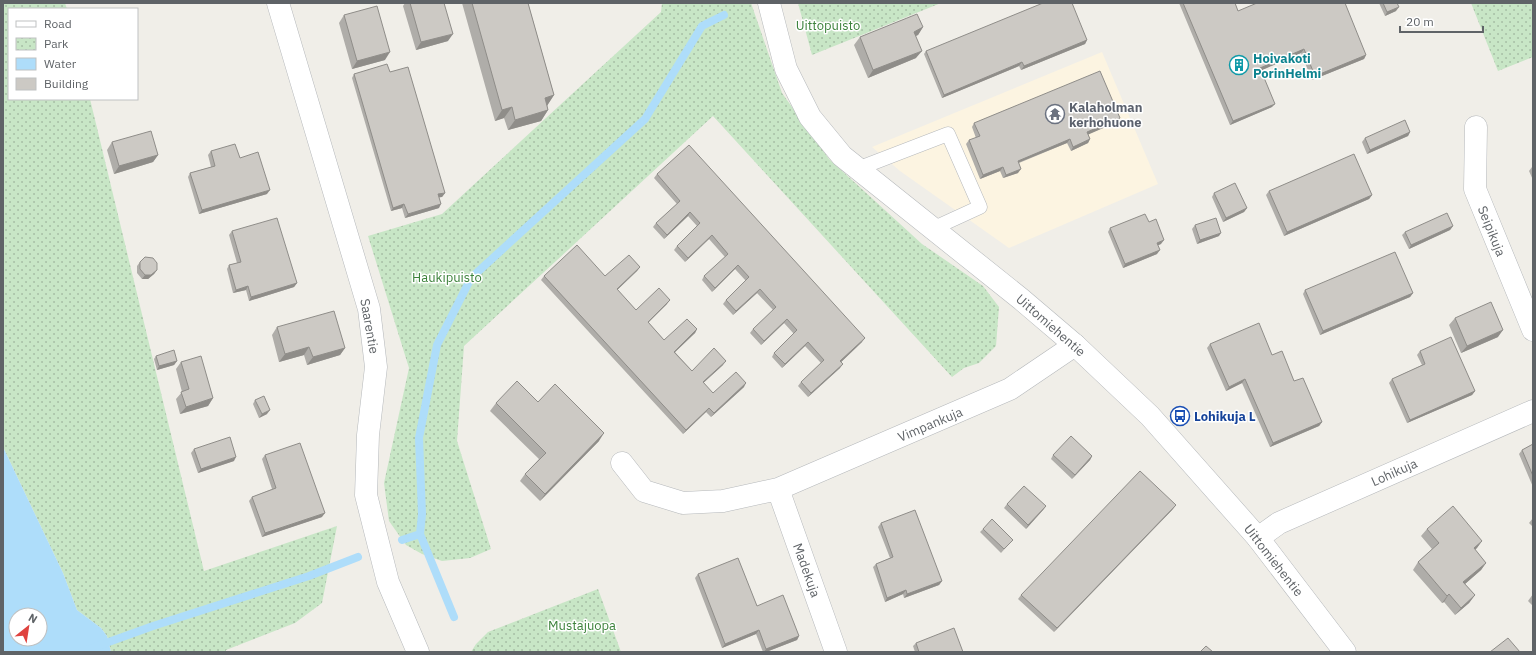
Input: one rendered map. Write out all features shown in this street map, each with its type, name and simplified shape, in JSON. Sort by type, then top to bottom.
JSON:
[{"type":"street","name":"Saarentie","points":[[278,3],[369,309],[376,366],[368,435],[366,495],[388,582],[418,652]]},
{"type":"street","name":"Uittomiehentie","points":[[769,3],[786,69],[810,117],[842,156],[1021,299],[1075,345],[1150,416],[1258,538],[1345,652]]},
{"type":"street","name":"Seipikuja","points":[[1476,127],[1475,189],[1533,330]]},
{"type":"street","name":"Vimpankuja","points":[[622,463],[644,491],[683,503],[723,501],[778,489],[1010,389],[1075,345]]},
{"type":"street","name":"Lohikuja","points":[[1258,538],[1279,523],[1533,412]]},
{"type":"street","name":"Madekuja","points":[[778,489],[836,652]]},
{"type":"lane","points":[[857,169],[948,134],[980,207],[932,229]]},
{"type":"shaded area","points":[[1102,52],[1158,184],[1009,248],[900,171],[872,147]]},
{"type":"green space","points":[[3,3],[65,3],[67,8],[8,8],[8,100],[90,100],[204,571],[337,526],[322,603],[295,623],[226,650],[226,652],[111,652],[107,636],[101,628],[77,610],[63,573],[3,447]]},
{"type":"green space","name":"Haukipuisto","points":[[662,3],[751,3],[782,93],[829,159],[922,244],[983,286],[999,307],[996,346],[979,363],[964,368],[952,377],[713,116],[464,346],[457,441],[491,549],[470,558],[442,561],[422,554],[406,545],[389,521],[384,483],[409,368],[368,236],[442,214],[661,12]]},
{"type":"green space","name":"Uittopuisto","points":[[798,3],[941,3],[812,55]]},
{"type":"green space","points":[[1471,3],[1533,3],[1533,57],[1498,71]]},
{"type":"green space","name":"Mustajuopa","points":[[598,589],[621,652],[471,652],[476,644],[488,632]]},
{"type":"water","points":[[3,447],[63,573],[77,610],[101,628],[107,636],[111,652],[3,652]]},
{"type":"building","points":[[410,3],[444,3],[453,34],[421,42]]},
{"type":"building","points":[[472,3],[528,3],[554,95],[545,98],[548,110],[515,120],[512,107],[502,110]]},
{"type":"building","points":[[1043,3],[1072,3],[1087,40],[1024,66],[1022,62],[944,95],[926,51]]},
{"type":"building","name":"Hoivakoti PorinHelmi","points":[[1183,3],[1235,3],[1238,11],[1257,3],[1345,3],[1366,55],[1315,76],[1304,49],[1260,68],[1275,104],[1233,121]]},
{"type":"building","points":[[1383,3],[1397,3],[1399,7],[1387,12]]},
{"type":"building","points":[[377,6],[390,52],[357,61],[344,15]]},
{"type":"building","points":[[917,14],[923,27],[914,32],[922,51],[873,70],[860,37]]},
{"type":"building","points":[[387,64],[390,72],[408,67],[445,193],[438,194],[441,204],[408,214],[404,204],[393,208],[354,74]]},
{"type":"building","points":[[1100,71],[1120,118],[1087,132],[1090,139],[1073,147],[1070,139],[1018,161],[1021,169],[1006,175],[1003,167],[983,175],[969,140],[980,136],[974,123]]},
{"type":"building","points":[[1405,120],[1410,132],[1370,150],[1365,138]]},
{"type":"building","points":[[151,131],[158,155],[119,166],[112,142]]},
{"type":"building","points":[[235,144],[240,158],[258,152],[270,190],[202,210],[190,173],[215,166],[211,151]]},
{"type":"building","points":[[689,145],[865,338],[840,361],[843,364],[811,393],[801,382],[824,360],[808,342],[785,364],[774,353],[797,330],[787,319],[764,341],[753,329],[776,307],[760,289],[736,311],[726,300],[749,277],[738,265],[715,288],[704,276],[728,254],[712,235],[688,258],[677,246],[700,223],[690,212],[667,235],[656,223],[680,201],[657,174]]},
{"type":"building","points":[[1354,154],[1372,195],[1287,232],[1269,191]]},
{"type":"building","points":[[1235,183],[1247,208],[1226,218],[1214,193]]},
{"type":"building","points":[[1447,213],[1453,226],[1411,245],[1405,232]]},
{"type":"building","points":[[1145,214],[1149,222],[1156,219],[1164,240],[1157,243],[1160,250],[1125,264],[1110,228]]},
{"type":"building","points":[[277,218],[297,283],[251,297],[248,286],[236,290],[229,265],[241,262],[232,231]]},
{"type":"building","points":[[1216,218],[1221,233],[1200,240],[1195,225]]},
{"type":"building","points":[[577,245],[605,276],[629,255],[640,267],[617,289],[636,310],[659,288],[670,300],[648,322],[664,340],[687,319],[697,329],[674,352],[692,371],[714,348],[726,361],[703,382],[713,393],[736,372],[746,383],[714,413],[709,408],[686,430],[544,276]]},
{"type":"building","points":[[1395,252],[1413,293],[1323,331],[1305,290]]},
{"type":"building","points":[[145,257],[153,258],[157,263],[157,270],[151,275],[145,275],[140,269],[140,262]]},
{"type":"building","points":[[1491,302],[1503,330],[1467,346],[1455,318]]},
{"type":"building","points":[[334,311],[345,348],[313,357],[309,347],[285,354],[277,327]]},
{"type":"building","points":[[1259,323],[1272,355],[1282,351],[1294,381],[1303,378],[1322,422],[1273,443],[1245,379],[1229,387],[1210,344]]},
{"type":"building","points":[[1451,337],[1475,391],[1410,420],[1392,379],[1425,364],[1420,351]]},
{"type":"building","points":[[174,350],[177,361],[159,366],[156,356]]},
{"type":"building","points":[[201,356],[213,398],[186,407],[181,392],[189,389],[181,362]]},
{"type":"building","points":[[517,381],[538,402],[555,384],[604,433],[545,494],[525,474],[546,453],[496,403]]},
{"type":"building","points":[[264,396],[270,410],[262,414],[255,400]]},
{"type":"building","points":[[1071,436],[1092,456],[1075,475],[1053,455]]},
{"type":"building","points":[[230,437],[236,457],[201,469],[194,449]]},
{"type":"building","points":[[300,443],[325,513],[265,533],[252,497],[276,488],[265,455]]},
{"type":"building","points":[[1533,444],[1533,476],[1522,450]]},
{"type":"building","points":[[1140,471],[1176,505],[1057,628],[1021,595]]},
{"type":"building","points":[[1024,486],[1046,506],[1028,525],[1007,504]]},
{"type":"building","points":[[1453,506],[1482,541],[1474,548],[1486,563],[1463,582],[1475,595],[1461,608],[1449,594],[1447,596],[1418,562],[1439,543],[1427,529]]},
{"type":"building","points":[[915,510],[942,581],[907,594],[906,590],[887,598],[876,564],[893,557],[881,523]]},
{"type":"building","points":[[992,519],[1013,540],[1004,549],[983,529]]},
{"type":"building","points":[[738,558],[757,606],[783,595],[799,636],[766,649],[759,630],[725,644],[698,574]]},
{"type":"building","points":[[954,628],[963,652],[919,652],[916,643]]},
{"type":"building","points":[[1508,638],[1520,652],[1490,652]]},
{"type":"building","points":[[1206,646],[1213,652],[1200,652]]},
{"type":"waterway","points":[[402,540],[420,534],[422,514],[419,438],[437,345],[471,278],[645,119],[702,26],[724,15]]},
{"type":"waterway","points":[[420,534],[454,617]]},
{"type":"waterway","points":[[81,652],[153,626],[309,576],[358,557]]},
{"type":"place","name":"Hoivakoti PorinHelmi","points":[[1239,65]]},
{"type":"place","name":"Kalaholman kerhohuone","points":[[1055,114]]},
{"type":"place","name":"Lohikuja L","points":[[1180,416]]}]
